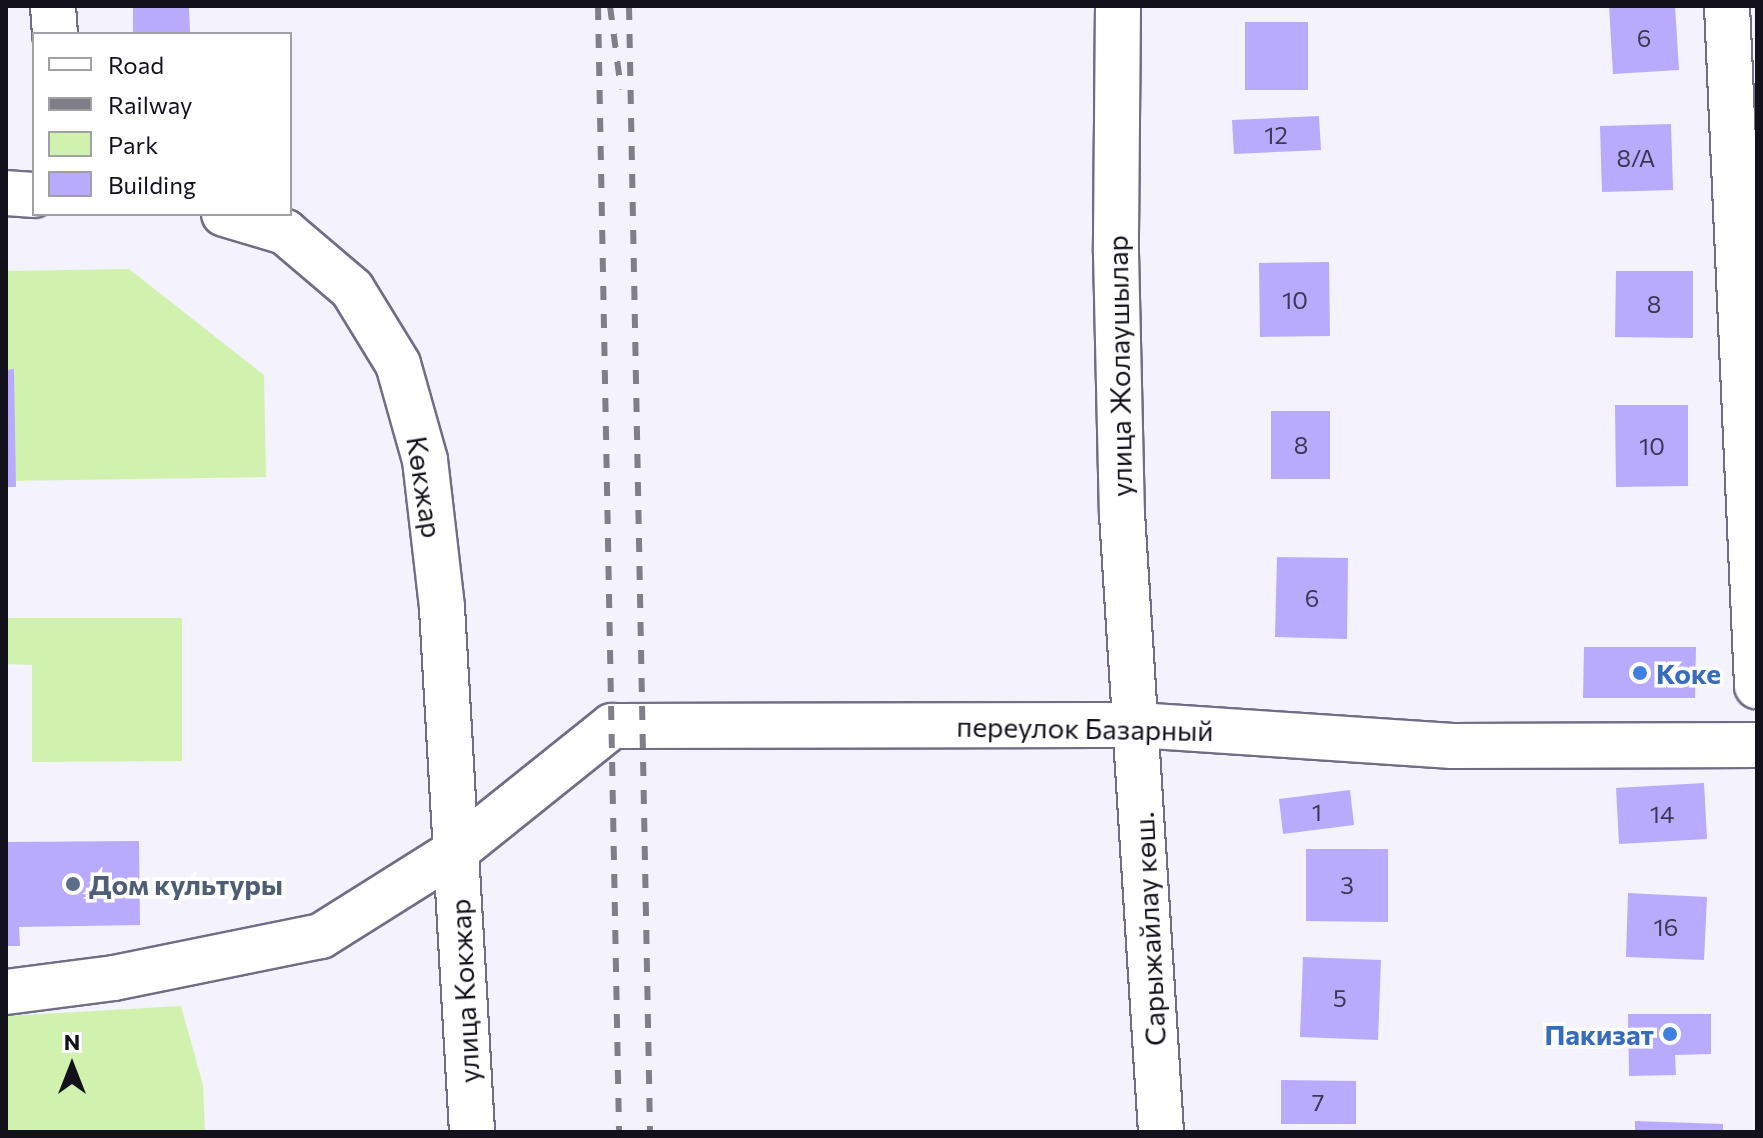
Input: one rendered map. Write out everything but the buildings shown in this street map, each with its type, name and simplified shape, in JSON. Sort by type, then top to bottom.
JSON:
[{"type":"street","points":[[53,6],[55,32]]},
{"type":"street","name":"улица Жолаушылар","points":[[1118,6],[1116,253],[1122,514],[1137,725]]},
{"type":"street","points":[[1727,6],[1757,686]]},
{"type":"street","name":"Көкжар","points":[[231,216],[285,232],[352,289],[398,364],[427,475],[442,608],[456,851]]},
{"type":"street","name":"переулок Базарный","points":[[6,992],[114,978],[321,936],[456,851],[612,726],[1137,725],[1452,746],[1757,745]]},
{"type":"street","name":"Сарыжайлау көш.","points":[[1137,725],[1161,1132]]},
{"type":"street","name":"улица Кокжар","points":[[456,851],[472,1132]]},
{"type":"green space","points":[[129,269],[264,375],[266,477],[6,481],[6,271]]},
{"type":"green space","points":[[6,618],[182,618],[182,761],[32,762],[32,665],[6,664]]},
{"type":"green space","points":[[181,1006],[203,1085],[205,1132],[6,1132],[6,1016]]},
{"type":"railway","points":[[598,6],[619,1132]]},
{"type":"railway","points":[[610,6],[621,89]]},
{"type":"railway","points":[[629,6],[650,1132]]},
{"type":"place","name":"Коке","points":[[1640,673]]},
{"type":"place","name":"Дом культуры","points":[[73,884]]},
{"type":"place","name":"Пакизат","points":[[1670,1034]]}]
